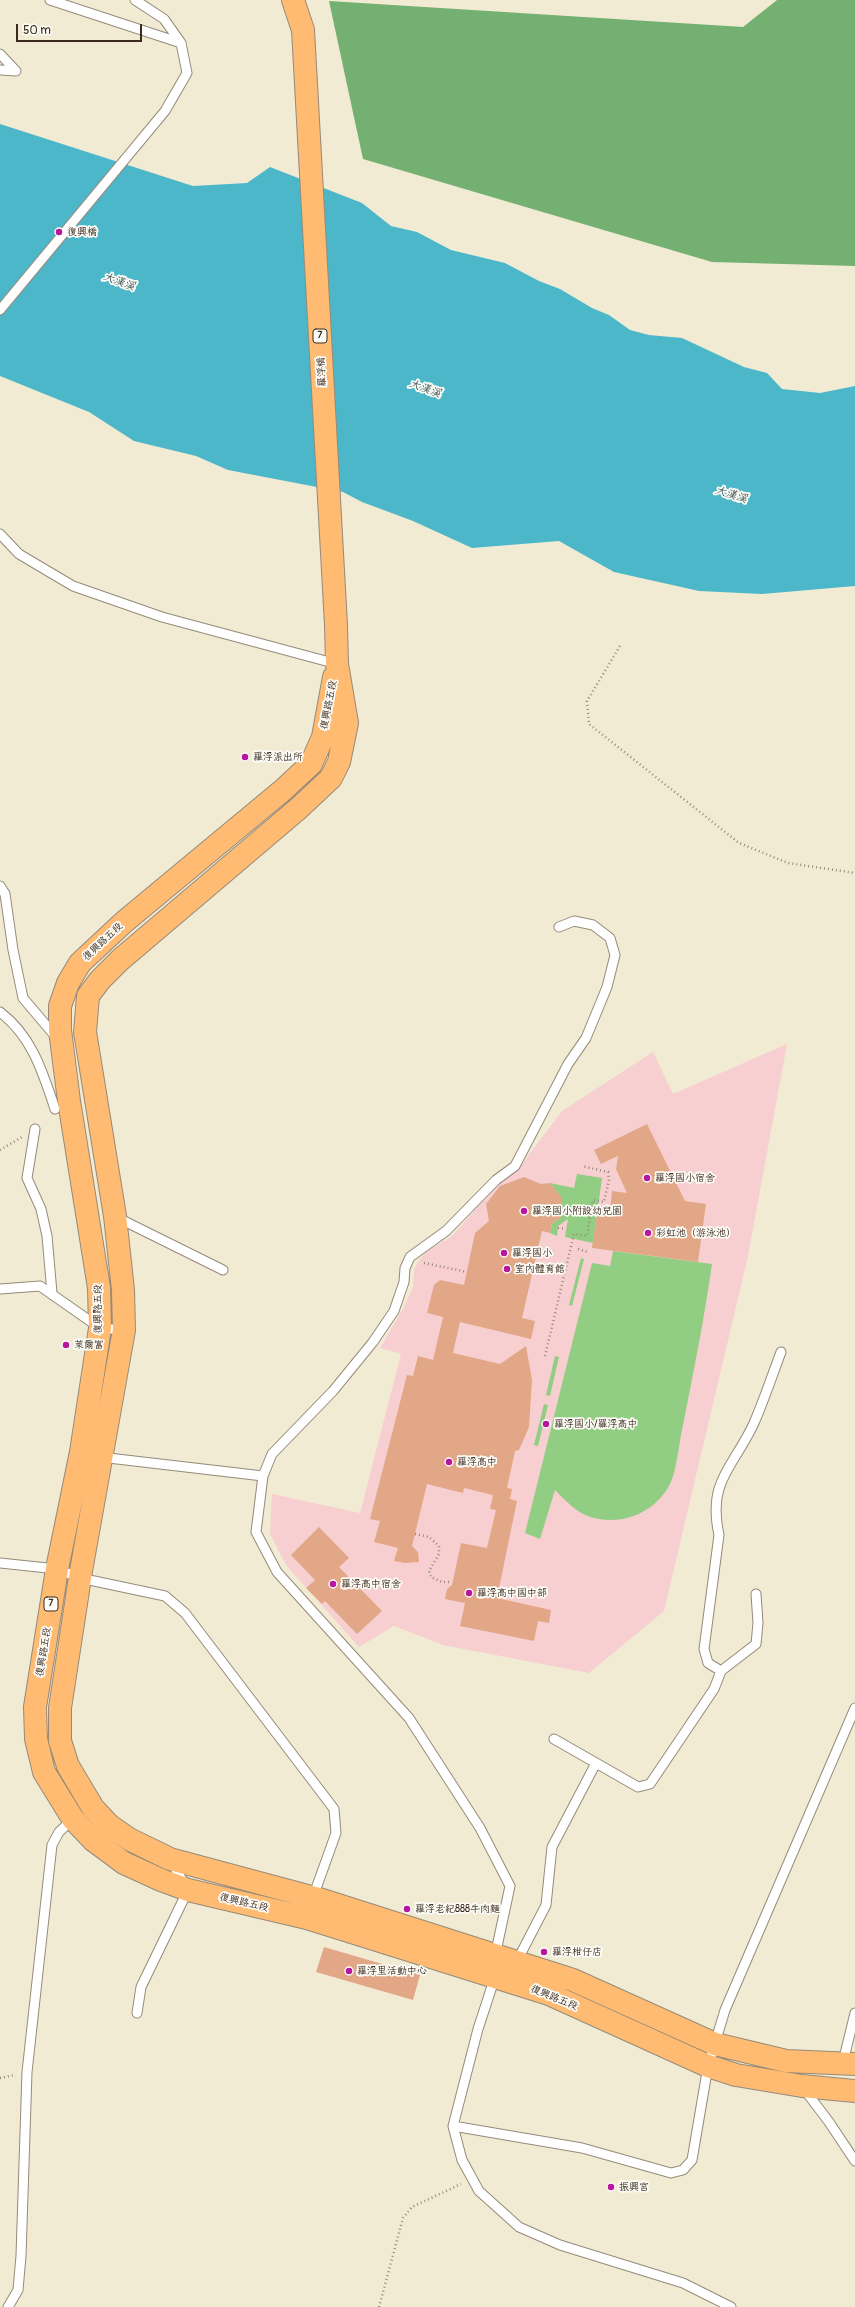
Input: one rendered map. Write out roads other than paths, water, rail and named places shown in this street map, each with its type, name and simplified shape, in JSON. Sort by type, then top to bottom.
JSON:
[{"type":"main road","name":"羅浮橋","points":[[293,0],[303,30],[336,625]]},
{"type":"main road","name":"復興路五段","points":[[336,625],[337,664],[347,723],[339,762],[331,778],[120,960],[100,980],[88,996],[85,1032],[115,1216],[123,1290],[124,1330],[91,1455],[57,1569],[35,1707],[36,1739],[44,1772],[73,1818],[93,1840],[124,1864],[188,1890],[310,1908],[495,1953],[573,1980],[715,2044],[786,2061],[849,2063]]},
{"type":"main road","name":"復興路五段","points":[[337,664],[323,737],[311,764],[244,823],[124,922],[80,964],[68,983],[60,1006],[62,1044],[99,1288],[100,1328],[80,1578],[60,1708],[60,1741],[68,1766],[93,1808],[109,1825],[129,1839],[170,1858],[495,1976],[549,1994],[708,2066],[736,2075],[802,2086],[855,2091]]},
{"type":"main road","points":[[244,823],[255,844]]},
{"type":"main road","points":[[80,964],[100,980]]},
{"type":"lane","points":[[50,0],[181,43]]},
{"type":"lane","points":[[0,310],[165,111],[187,73],[181,43],[164,19],[135,0]]},
{"type":"lane","points":[[0,54],[16,71],[0,70]]},
{"type":"lane","points":[[0,534],[19,554],[73,586],[162,617],[337,664]]},
{"type":"lane","points":[[0,886],[5,894],[12,950],[23,998],[62,1044]]},
{"type":"lane","points":[[559,927],[574,920],[593,925],[610,938],[615,954],[606,987],[586,1038],[568,1064],[515,1166],[496,1180],[446,1231],[410,1257],[405,1268],[404,1282],[394,1311],[373,1342],[333,1391],[272,1454],[263,1476],[256,1532],[277,1572],[409,1718],[480,1828],[510,1886],[495,1953],[495,1976],[478,2029],[453,2126],[462,2160],[479,2191],[519,2226],[560,2245],[683,2283],[731,2307]]},
{"type":"lane","points":[[0,1012],[11,1021],[30,1045],[45,1078],[54,1109]]},
{"type":"lane","points":[[34,1130],[27,1178],[41,1209],[47,1236],[52,1293]]},
{"type":"lane","points":[[115,1216],[223,1270]]},
{"type":"lane","points":[[0,1289],[40,1286],[100,1328],[124,1330]]},
{"type":"lane","points":[[721,1671],[708,1663],[704,1649],[719,1536],[715,1517],[719,1486],[732,1459],[753,1424],[781,1352]]},
{"type":"lane","points":[[91,1455],[263,1476]]},
{"type":"lane","points":[[0,1563],[57,1569],[80,1578],[165,1596],[185,1613],[334,1809],[336,1833],[310,1908]]},
{"type":"lane","points":[[554,1739],[638,1787],[650,1784],[714,1689],[721,1671],[756,1644],[758,1623],[756,1594]]},
{"type":"lane","points":[[453,2126],[582,2148],[670,2173],[683,2170],[692,2160],[708,2066],[725,2010],[855,1708]]},
{"type":"lane","points":[[495,1976],[519,1961],[546,1905],[552,1847],[596,1763]]},
{"type":"lane","points":[[8,2307],[18,2290],[21,2256],[27,2072],[52,1845],[59,1832],[73,1818]]},
{"type":"lane","points":[[137,2014],[142,1987],[188,1890],[170,1858]]},
{"type":"lane","points":[[849,2063],[855,2012]]},
{"type":"lane","points":[[802,2086],[829,2122],[855,2161]]},
{"type":"water","name":"大漢溪","points":[[0,124],[193,186],[247,183],[270,167],[362,203],[391,226],[417,232],[451,250],[505,263],[539,281],[560,289],[592,308],[609,315],[630,330],[649,335],[682,338],[744,367],[767,373],[782,389],[820,393],[855,386],[855,586],[762,594],[699,591],[614,572],[559,541],[472,548],[413,521],[362,502],[343,492],[228,470],[196,456],[134,441],[89,412],[0,376]]},
{"type":"place","name":"復興橋","points":[[59,232]]},
{"type":"place","name":"羅浮派出所","points":[[245,757]]},
{"type":"place","name":"羅浮國小宿舍","points":[[647,1178]]},
{"type":"place","name":"羅浮國小附設幼兒園","points":[[524,1211]]},
{"type":"place","name":"彩虹池（游泳池）","points":[[648,1233]]},
{"type":"place","name":"羅浮國小","points":[[504,1253]]},
{"type":"place","name":"室內體育館","points":[[507,1269]]},
{"type":"place","name":"萊爾富","points":[[66,1345]]},
{"type":"place","name":"羅浮國小/羅浮高中","points":[[546,1424]]},
{"type":"place","name":"羅浮高中","points":[[449,1462]]},
{"type":"place","name":"羅浮高中宿舍","points":[[333,1584]]},
{"type":"place","name":"羅浮高中國中部","points":[[469,1593]]},
{"type":"place","name":"羅浮老紀888牛肉麵","points":[[407,1909]]},
{"type":"place","name":"羅浮柑仔店","points":[[544,1952]]},
{"type":"place","name":"羅浮里活動中心","points":[[349,1971]]},
{"type":"place","name":"振興宮","points":[[611,2187]]}]
